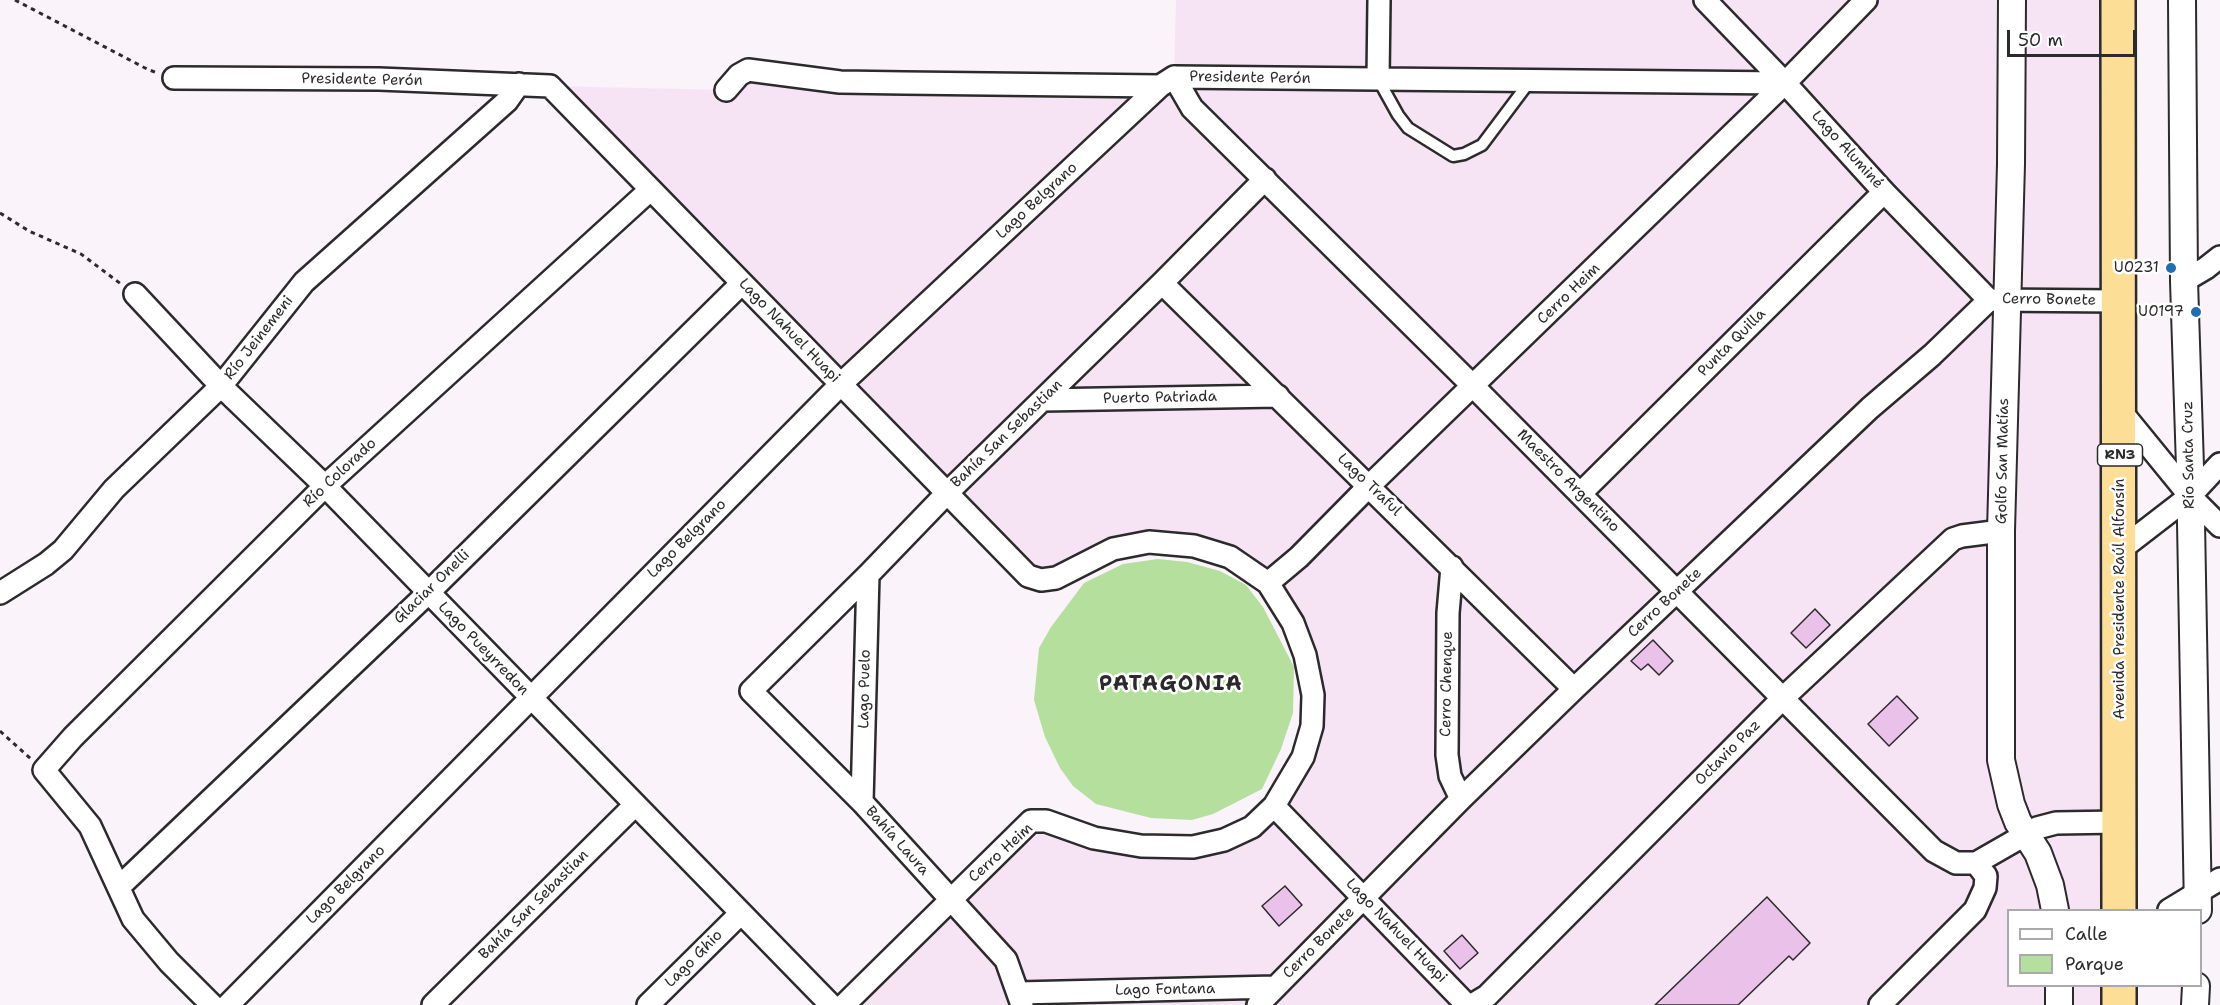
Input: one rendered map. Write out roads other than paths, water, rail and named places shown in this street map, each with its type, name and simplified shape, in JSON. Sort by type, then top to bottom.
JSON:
[{"type":"highway","name":"Avenida Presidente Raúl Alfonsín","points":[[2118,0],[2120,909]]},
{"type":"highway","points":[[2119,987],[2119,1005]]},
{"type":"street","points":[[1378,79],[1379,0]]},
{"type":"street","name":"Lago Aluminé","points":[[1705,0],[1785,83],[1884,192],[1998,300]]},
{"type":"street","name":"Cerro Heim","points":[[1268,583],[1299,557],[1369,486],[1785,83],[1866,0]]},
{"type":"street","name":"Golfo San Matías","points":[[2012,0],[1998,300],[2001,760],[2011,804],[2038,853],[2050,885],[2055,909]]},
{"type":"street","name":"Río Santa Cruz","points":[[2182,0],[2184,281],[2206,894]]},
{"type":"street","name":"Presidente Perón","points":[[726,90],[739,75],[748,70],[840,82],[1167,82],[1378,79],[1785,83]]},
{"type":"street","name":"Presidente Perón","points":[[174,78],[379,79],[550,86]]},
{"type":"street","name":"Maestro Argentino","points":[[1167,82],[1473,386],[1934,851],[1956,862],[1976,864]]},
{"type":"street","name":"Lago Belgrano","points":[[228,1005],[841,384],[1167,82]]},
{"type":"street","name":"Río Jeinemeni","points":[[0,593],[46,564],[63,550],[114,489],[221,386],[304,282],[507,101],[519,84]]},
{"type":"street","name":"Lago Nahuel Huapi","points":[[550,86],[1028,576]]},
{"type":"street","name":"Bahía San Sebastian","points":[[751,691],[947,493],[1265,179]]},
{"type":"street","name":"Río Colorado","points":[[119,887],[90,826],[44,770],[73,737],[325,486],[650,190]]},
{"type":"street","name":"Punta Quilla","points":[[1580,494],[1884,192]]},
{"type":"street","points":[[2184,281],[2220,257]]},
{"type":"street","name":"Glaciar Onelli","points":[[119,887],[428,593],[742,283]]},
{"type":"street","name":"Lago Traful","points":[[1162,283],[1574,689]]},
{"type":"street","name":"Lago Pueyrredon","points":[[135,294],[221,386],[325,486],[831,1005]]},
{"type":"street","name":"Cerro Bonete","points":[[1258,1005],[1574,689],[1870,408],[1998,300],[2118,301]]},
{"type":"street","name":"Puerto Patriada","points":[[1043,400],[1278,396]]},
{"type":"street","points":[[2120,409],[2190,496],[2220,526]]},
{"type":"street","points":[[2120,550],[2190,496],[2220,464]]},
{"type":"street","name":"Octavio Paz","points":[[1472,1005],[1487,996],[1783,698],[1953,539],[2001,531]]},
{"type":"street","name":"Cerro Heim","points":[[844,1005],[1031,821],[1046,821],[1094,838],[1142,846],[1193,848],[1224,840],[1252,827],[1274,806],[1303,757],[1312,726],[1313,695],[1305,655],[1293,622],[1268,583],[1230,557],[1194,546],[1149,542],[1113,549],[1056,578],[1041,580],[1028,576]]},
{"type":"street","name":"Cerro Chenque","points":[[1452,567],[1448,613],[1447,755],[1450,776],[1461,800]]},
{"type":"street","name":"Lago Puelo","points":[[862,802],[868,575]]},
{"type":"street","name":"Bahía Laura","points":[[751,691],[862,802],[1006,960],[1020,999]]},
{"type":"street","name":"Bahía San Sebastian","points":[[433,1005],[635,805]]},
{"type":"street","name":"Lago Nahuel Huapi","points":[[1274,806],[1467,1005]]},
{"type":"street","points":[[1880,1005],[1975,910],[1986,888],[1986,876],[1976,864],[2025,833],[2056,823],[2120,822]]},
{"type":"street","points":[[119,887],[133,919],[169,962],[212,1005]]},
{"type":"street","points":[[2171,909],[2206,894]]},
{"type":"street","name":"Lago Ghio","points":[[648,1005],[741,913]]},
{"type":"street","name":"Lago Fontana","points":[[1020,999],[1275,987]]},
{"type":"street","points":[[2059,987],[2059,1005]]},
{"type":"street","points":[[2195,1005],[2196,987]]},
{"type":"lane","points":[[1378,79],[1408,128],[1453,156],[1464,154],[1482,145],[1530,81]]},
{"type":"place","name":"U0231","points":[[2171,268]]},
{"type":"place","name":"U0197","points":[[2196,312]]},
{"type":"district","name":"PATAGONIA","points":[[1171,685]]}]
